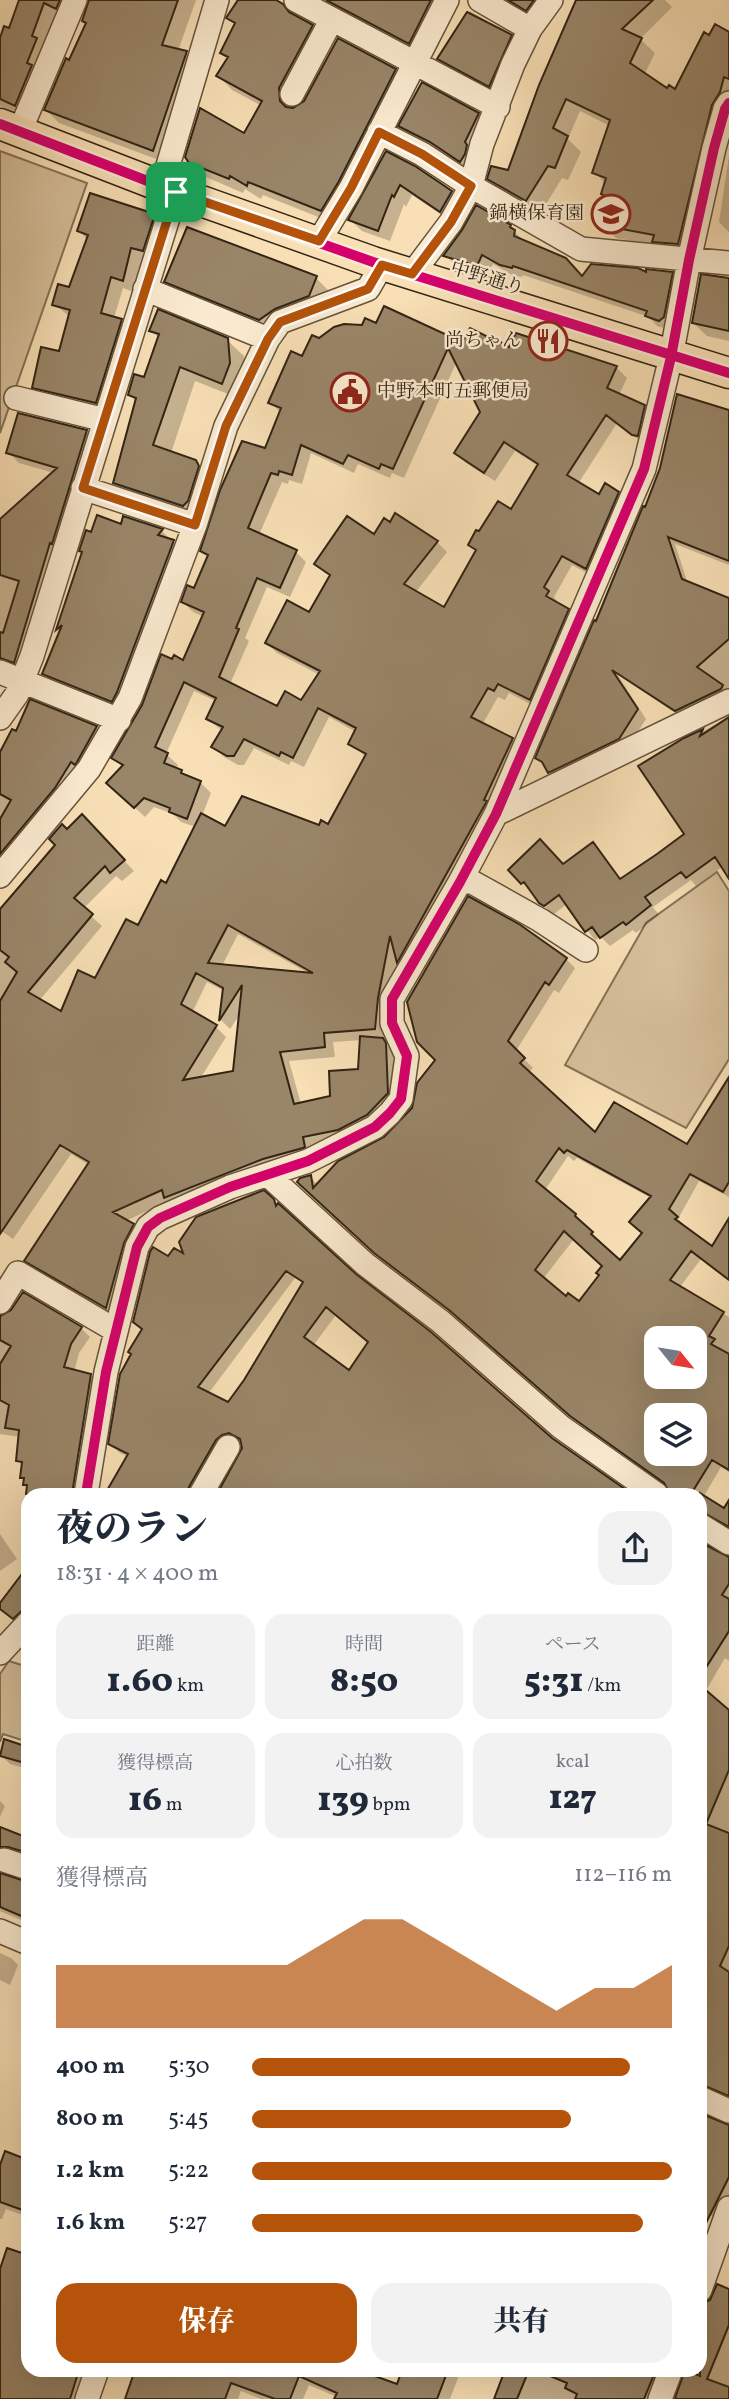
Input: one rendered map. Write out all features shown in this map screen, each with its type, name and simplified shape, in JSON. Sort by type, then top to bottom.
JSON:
[{"type":"main road","name":"中野通り","points":[[10,128],[176,192],[382,265],[729,373]]},
{"type":"street","points":[[10,128],[75,0]]},
{"type":"street","points":[[0,718],[17,694],[32,656],[176,192],[167,169],[217,0]]},
{"type":"street","points":[[296,0],[498,107]]},
{"type":"street","points":[[319,241],[351,188],[447,0]]},
{"type":"street","points":[[480,0],[530,29]]},
{"type":"street","points":[[412,274],[451,222],[471,186],[482,144],[513,64],[530,29],[551,0]]},
{"type":"street","points":[[292,94],[332,19]]},
{"type":"street","points":[[87,1488],[115,1330],[137,1247],[148,1227],[159,1218],[230,1187],[309,1161],[375,1127],[390,1114],[401,1098],[407,1056],[393,1023],[392,999],[496,814],[644,470],[671,357],[688,260],[714,148],[729,103]]},
{"type":"street","points":[[379,132],[422,154],[471,186],[581,249],[729,263]]},
{"type":"street","points":[[0,876],[89,769],[119,720],[155,634],[195,525],[226,426],[268,339],[280,322],[368,289],[382,265]]},
{"type":"street","points":[[145,289],[268,339]]},
{"type":"street","points":[[16,398],[104,420]]},
{"type":"street","points":[[83,488],[195,525]]},
{"type":"street","points":[[0,672],[119,720]]},
{"type":"street","points":[[496,814],[729,701]]},
{"type":"street","points":[[460,882],[472,881],[586,950]]},
{"type":"street","points":[[268,1175],[365,1264],[440,1321],[561,1427],[647,1488]]},
{"type":"street","points":[[0,1303],[18,1273],[115,1330]]},
{"type":"street","points":[[204,1488],[228,1447]]},
{"type":"street","points":[[707,1529],[729,1543]]},
{"type":"street","points":[[0,1653],[21,1630]]},
{"type":"street","points":[[4,1860],[21,1866]]},
{"type":"street","points":[[0,1931],[21,1940]]},
{"type":"street","points":[[707,2101],[729,2111]]},
{"type":"street","points":[[707,2268],[729,2208]]},
{"type":"street","points":[[87,2399],[95,2377]]},
{"type":"street","points":[[660,2399],[668,2377]]},
{"type":"shaded area","points":[[0,151],[87,183],[0,433]]},
{"type":"shaded area","points":[[717,872],[729,891],[729,1059],[686,1128],[565,1065],[646,923]]},
{"type":"shaded area","points":[[9,1661],[21,1665],[21,1740],[3,1734],[0,1742],[0,1674]]},
{"type":"building","points":[[19,0],[60,0],[56,9],[44,3],[32,36],[37,38],[27,63],[32,65],[15,106],[0,99],[0,38],[4,26],[9,28]]},
{"type":"building","points":[[89,0],[178,0],[162,45],[187,51],[153,151],[44,110],[66,58],[69,60],[86,23],[82,21]]},
{"type":"building","points":[[238,0],[276,0],[289,12],[313,25],[279,88],[280,101],[286,107],[293,108],[304,101],[338,38],[396,69],[321,211],[248,182],[247,186],[230,176],[229,179],[189,163],[185,157],[200,108],[244,133],[262,101],[216,76],[228,57],[220,53],[235,23],[226,18]]},
{"type":"building","points":[[326,0],[431,0],[409,44]]},
{"type":"building","points":[[508,0],[534,0],[526,11]]},
{"type":"building","points":[[576,0],[653,0],[622,29],[642,38],[630,63],[667,88],[669,85],[675,89],[704,32],[709,35],[715,24],[729,32],[729,79],[724,77],[720,92],[712,105],[678,244],[652,242],[654,235],[600,225],[605,196],[601,194],[606,178],[592,173],[610,120],[566,99],[553,128],[568,136],[555,168],[548,166],[526,201],[487,179],[491,166],[508,170],[539,85]]},
{"type":"building","points":[[467,12],[512,35],[489,87],[437,59]]},
{"type":"building","points":[[422,82],[479,113],[465,142],[465,154],[460,162],[430,142],[398,126]]},
{"type":"building","points":[[386,151],[415,166],[452,191],[440,212],[400,185],[394,197],[392,195],[378,231],[348,220]]},
{"type":"building","points":[[90,193],[155,214],[143,251],[131,248],[123,281],[111,277],[101,313],[122,319],[96,403],[32,388],[41,347],[59,351],[70,310],[52,305],[58,284],[69,287],[88,235],[77,231]]},
{"type":"building","points":[[476,205],[511,225],[515,230],[514,236],[566,258],[582,276],[591,264],[638,268],[646,272],[646,269],[673,272],[664,317],[659,321],[645,316],[647,311],[513,266],[500,265],[482,255],[477,266],[443,256]]},
{"type":"building","points":[[187,227],[317,276],[309,296],[275,309],[259,320],[164,282]]},
{"type":"building","points":[[701,274],[729,278],[729,331],[692,323]]},
{"type":"building","points":[[384,306],[462,342],[470,328],[509,347],[516,333],[617,366],[607,388],[645,405],[638,436],[632,435],[606,415],[567,475],[599,494],[605,483],[619,492],[586,569],[562,556],[544,587],[549,591],[546,596],[569,609],[530,700],[498,684],[494,691],[488,688],[471,717],[513,738],[484,800],[487,801],[397,963],[390,936],[375,1029],[324,1033],[325,1047],[280,1052],[294,1104],[330,1096],[329,1071],[358,1069],[360,1036],[383,1038],[386,1043],[388,1093],[367,1115],[338,1130],[303,1137],[303,1148],[263,1159],[164,1198],[162,1190],[113,1212],[134,1224],[124,1243],[106,1308],[24,1261],[89,1162],[60,1145],[0,1234],[0,1001],[17,972],[5,962],[9,957],[0,950],[0,909],[55,845],[49,839],[62,824],[67,829],[82,814],[125,860],[110,873],[105,866],[74,898],[93,914],[28,992],[61,1011],[78,970],[95,978],[126,919],[138,925],[161,880],[166,883],[201,813],[225,826],[242,796],[319,825],[321,820],[328,824],[366,754],[348,744],[356,728],[318,708],[293,758],[281,752],[279,756],[244,739],[234,756],[227,756],[211,747],[223,727],[206,719],[216,698],[184,682],[155,747],[168,753],[164,763],[201,781],[187,819],[169,812],[170,808],[144,798],[134,808],[106,783],[123,765],[111,758],[142,705],[161,654],[172,659],[174,655],[183,660],[204,612],[181,602],[187,585],[194,588],[208,555],[200,551],[220,490],[242,441],[265,448],[281,408],[268,403],[291,351],[302,356],[312,335],[319,338],[334,327],[344,324],[362,325],[365,318],[376,323]],"holes":[[[448,348],[480,412],[454,453],[484,473],[504,442],[538,464],[511,509],[498,501],[479,531],[476,530],[468,545],[476,550],[444,607],[404,584],[438,541],[395,513],[390,522],[384,518],[374,534],[347,516],[314,564],[330,575],[309,612],[287,600],[265,643],[320,671],[301,700],[285,691],[277,706],[219,677],[257,578],[280,588],[297,550],[248,528],[271,473],[278,475],[279,471],[292,475],[301,445],[343,464],[348,455],[379,469],[381,464],[393,469]],[[228,925],[313,973],[208,963]],[[196,973],[223,988],[219,1021],[242,985],[233,1071],[183,1080],[217,1025],[181,1004]]]},
{"type":"building","points":[[158,309],[228,338],[230,363],[222,384],[180,367],[153,445],[196,460],[199,466],[188,501],[183,506],[113,483],[136,398],[128,395],[134,374],[144,377],[159,334],[149,331]]},
{"type":"building","points":[[677,394],[729,410],[729,561],[668,537],[682,579],[729,598],[729,639],[697,667],[723,685],[721,689],[675,711],[612,670],[638,709],[619,739],[548,773],[542,762],[535,758],[594,620],[596,621],[643,506],[645,507],[660,468]]},
{"type":"building","points":[[18,413],[87,430],[14,663],[0,658],[0,632],[3,633],[19,581],[0,575],[0,519],[57,468],[6,453]]},
{"type":"building","points":[[97,515],[121,524],[123,516],[163,529],[158,535],[174,540],[112,702],[42,674],[62,625],[56,630],[82,552],[79,551],[86,530],[91,532]]},
{"type":"building","points":[[30,699],[97,726],[75,765],[71,762],[55,788],[0,854],[0,819],[11,800],[0,794],[0,752],[12,729],[16,731]]},
{"type":"building","points":[[729,717],[729,879],[715,857],[686,878],[681,872],[645,897],[651,905],[626,925],[623,922],[600,938],[592,927],[585,932],[559,895],[544,906],[524,882],[521,884],[508,870],[540,839],[563,864],[593,842],[620,879],[657,854],[684,834],[638,766],[703,729],[700,736]]},
{"type":"building","points":[[468,896],[519,924],[567,958],[549,985],[545,982],[508,1041],[525,1058],[520,1063],[595,1132],[614,1102],[687,1144],[729,1077],[729,1182],[723,1192],[690,1174],[669,1209],[678,1217],[675,1219],[712,1246],[729,1218],[729,1280],[691,1251],[670,1280],[724,1312],[709,1336],[715,1339],[711,1344],[729,1354],[729,1470],[712,1460],[695,1488],[667,1488],[664,1483],[570,1416],[449,1310],[374,1253],[297,1182],[300,1178],[311,1175],[313,1188],[338,1161],[384,1137],[412,1108],[417,1083],[435,1060],[417,1042],[407,1002]],"holes":[[[559,1148],[564,1153],[567,1150],[651,1196],[629,1222],[642,1233],[620,1260],[591,1234],[593,1232],[575,1216],[576,1214],[536,1181]],[[564,1231],[602,1266],[596,1273],[599,1275],[579,1301],[568,1293],[566,1296],[535,1270]]]},
{"type":"building","points":[[264,1190],[274,1199],[276,1206],[278,1203],[356,1274],[431,1332],[552,1438],[623,1488],[220,1488],[242,1448],[240,1439],[229,1433],[216,1440],[189,1488],[108,1488],[128,1454],[108,1444],[120,1374],[131,1354],[128,1352],[142,1329],[133,1322],[150,1252],[153,1247],[168,1256],[174,1248],[183,1253],[179,1242],[196,1217]],"holes":[[[286,1271],[303,1282],[228,1402],[198,1387]],[[326,1307],[368,1342],[349,1370],[304,1337]]]},
{"type":"building","points":[[23,1292],[82,1327],[71,1344],[64,1367],[91,1374],[73,1488],[27,1488],[27,1485],[23,1485],[24,1478],[20,1478],[22,1462],[16,1461],[19,1430],[5,1428],[9,1405],[0,1400],[0,1364],[11,1346],[0,1340],[0,1316],[11,1310]]},
{"type":"building","points":[[707,1497],[724,1508],[729,1500],[729,1527],[707,1515]]},
{"type":"building","points":[[707,1546],[729,1557],[729,1584],[722,1595],[729,1599],[729,1631],[707,1666]]},
{"type":"building","points":[[21,1575],[21,1612],[13,1619],[0,1609],[0,1603]]},
{"type":"building","points":[[707,1691],[729,1710],[729,1770],[707,1822]]},
{"type":"building","points":[[4,1739],[21,1745],[21,1762],[0,1756]]},
{"type":"building","points":[[707,1824],[729,1833],[729,1946],[720,1966],[729,1972],[729,2096],[707,2087]]},
{"type":"building","points":[[0,1827],[21,1835],[21,1851],[0,1847]]},
{"type":"building","points":[[0,1873],[21,1880],[21,1916],[0,1907]]},
{"type":"building","points":[[707,2116],[729,2125],[729,2177],[707,2221]]},
{"type":"building","points":[[5,2151],[21,2157],[21,2210],[0,2202],[0,2165]]},
{"type":"building","points":[[7,2248],[21,2253],[21,2377],[77,2377],[70,2399],[0,2399],[0,2269]]},
{"type":"building","points":[[717,2284],[729,2289],[729,2325],[707,2379],[729,2387],[729,2399],[677,2399],[675,2398],[682,2377],[707,2377],[707,2301]]},
{"type":"building","points":[[133,2377],[299,2377],[290,2399],[275,2399],[231,2383],[225,2399],[125,2399]]},
{"type":"building","points":[[301,2377],[378,2377],[397,2384],[400,2377],[445,2377],[437,2399],[334,2399],[337,2393]]},
{"type":"building","points":[[502,2377],[526,2377],[517,2399],[494,2399]]},
{"type":"building","points":[[553,2377],[653,2377],[644,2399],[575,2399],[577,2394],[565,2388],[567,2383]]},
{"type":"cycle path","points":[[87,1488],[106,1372],[137,1247],[148,1227],[160,1218],[230,1187],[308,1161],[375,1127],[401,1099],[407,1056],[392,1023],[392,999],[496,814],[644,469],[671,357],[714,148],[729,103]]},
{"type":"cycle path","points":[[0,124],[176,192],[373,262],[729,373]]},
{"type":"place","name":"鍋横保育園","points":[[611,214]]},
{"type":"place","name":"尚ちゃん","points":[[548,341]]},
{"type":"place","name":"中野本町五郵便局","points":[[350,392]]},
{"type":"route","points":[[379,132],[422,154],[471,186],[451,222],[412,274],[382,265],[368,289],[280,322],[268,339],[226,426],[195,525],[83,488],[176,192],[319,241],[351,188],[379,132]]}]
